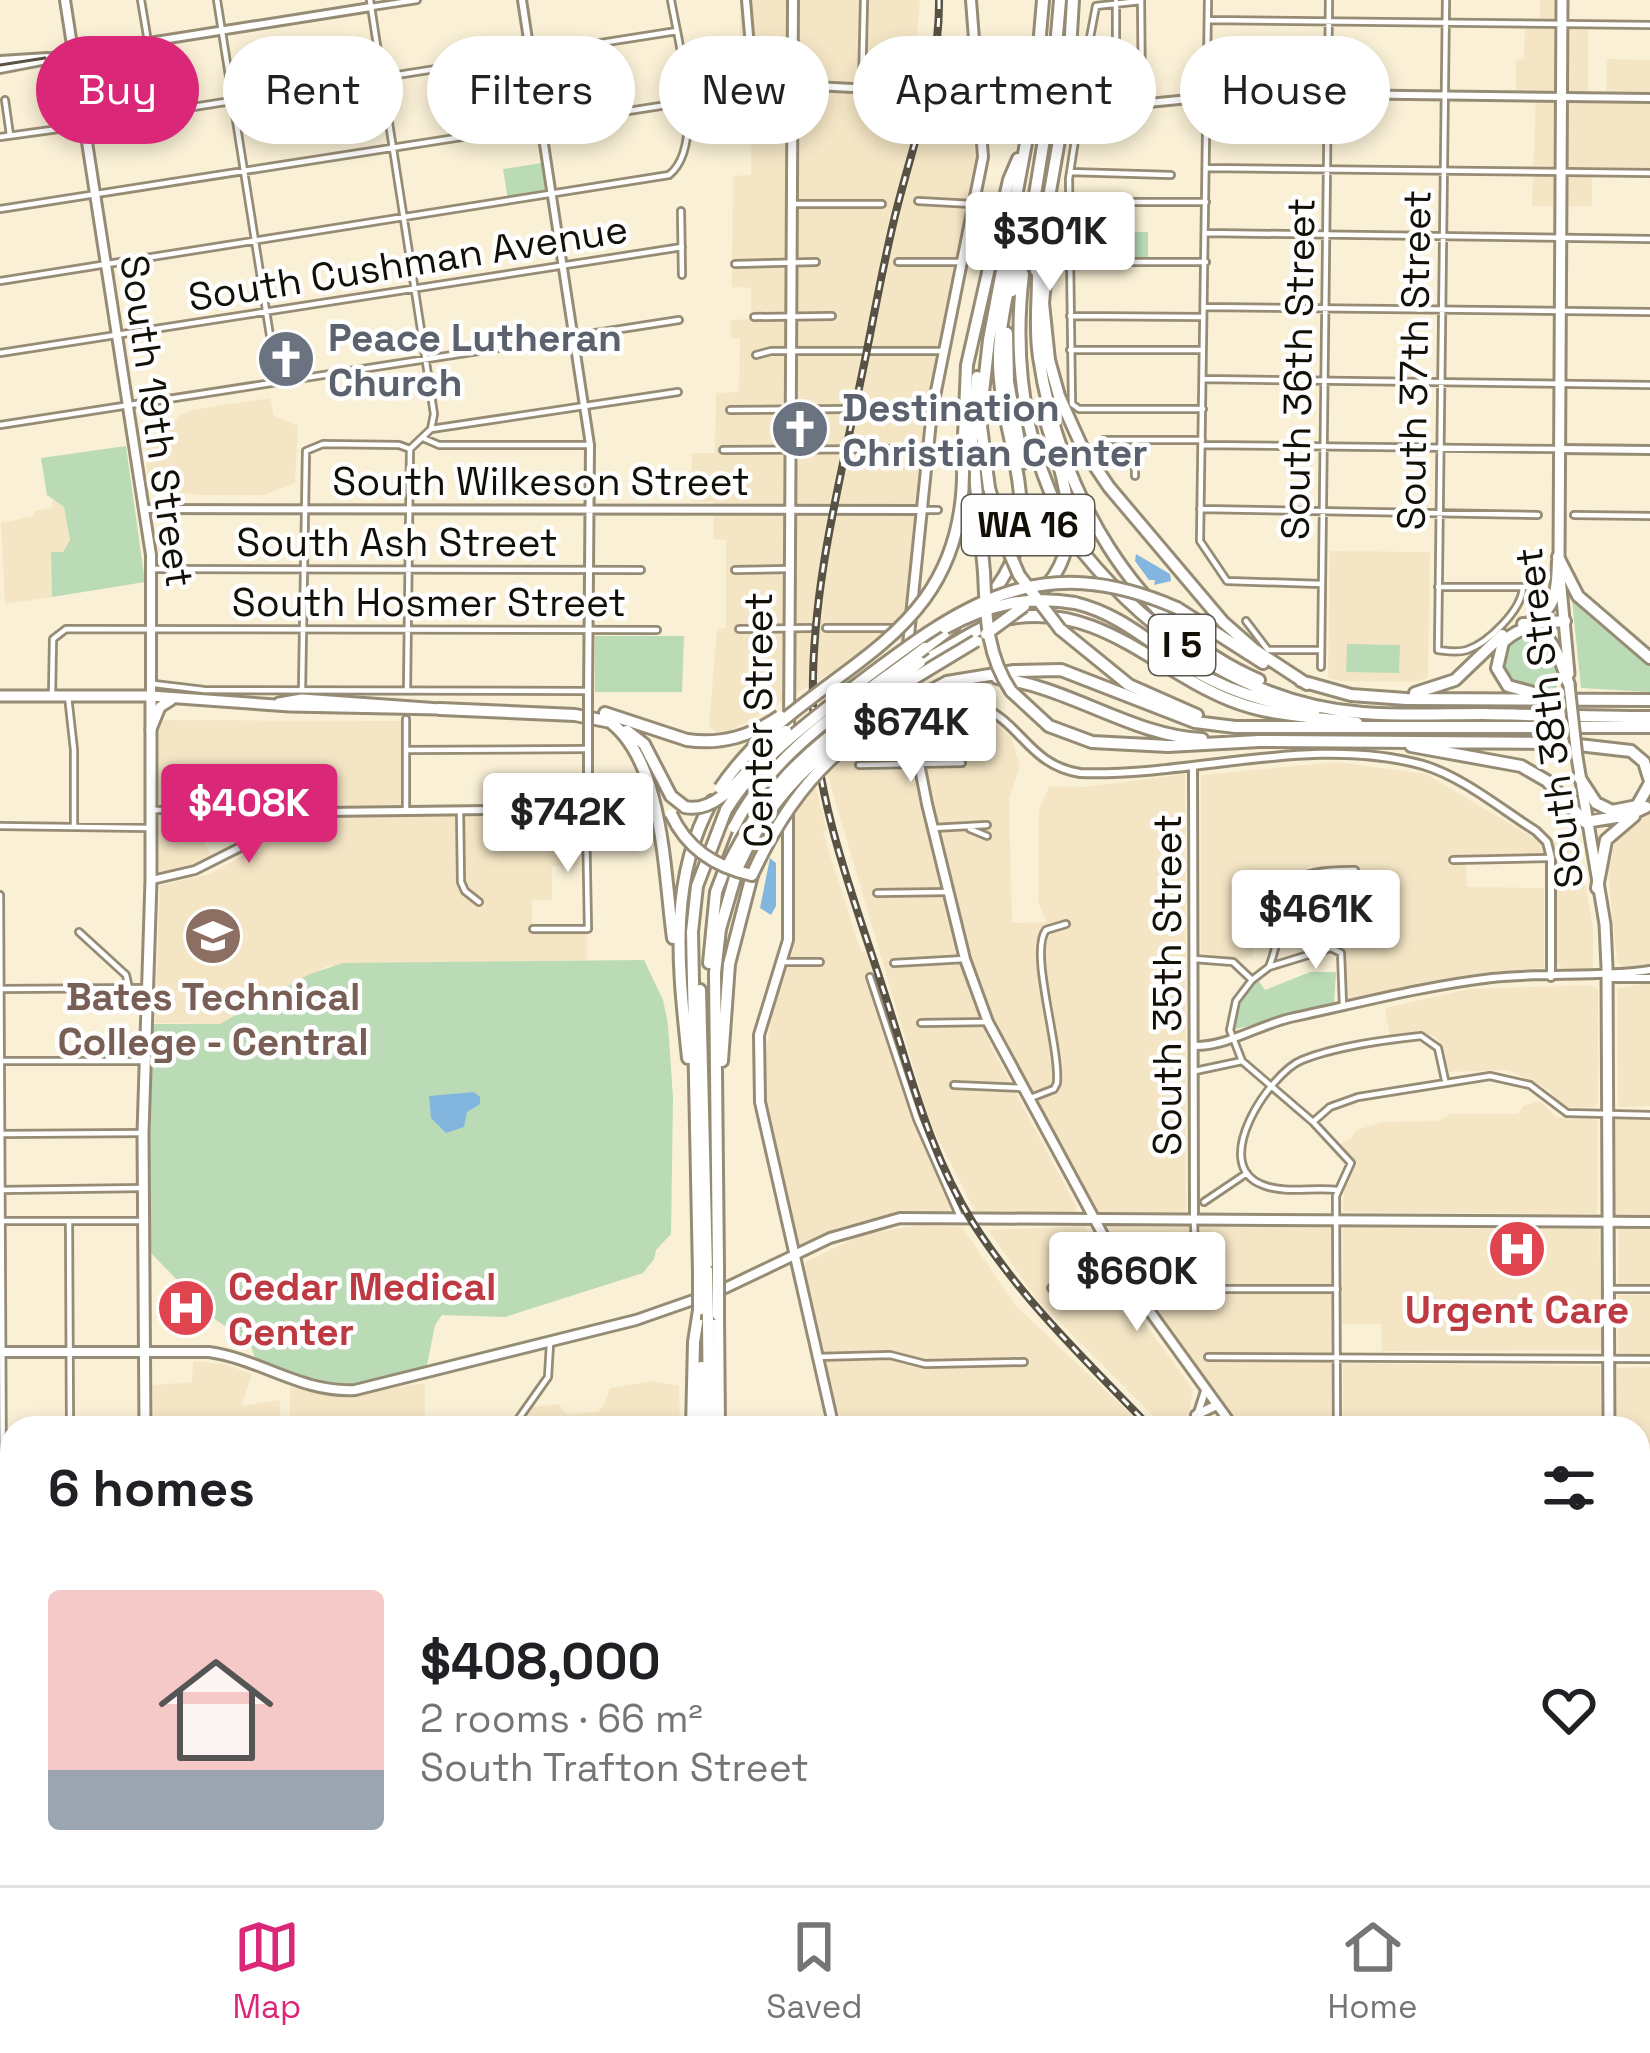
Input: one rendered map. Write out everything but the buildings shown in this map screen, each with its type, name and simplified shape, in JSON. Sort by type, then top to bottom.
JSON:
[{"type":"highway","name":"I 5","points":[[1040,36],[1043,0]]},
{"type":"highway","name":"I 5","points":[[1060,0],[1018,331],[1021,389],[1040,470],[1060,516],[1082,550],[1141,615],[1193,654],[1237,678],[1306,702],[1362,713],[1650,717]]},
{"type":"highway","points":[[732,867],[784,789],[824,752],[1024,606],[1058,572],[1067,550],[1071,522],[1030,347],[1034,278],[1068,83],[1073,0]]},
{"type":"highway","points":[[685,1028],[678,938],[682,892],[695,838],[720,788],[764,737],[898,632],[938,577],[956,531],[967,365],[1009,180],[1023,144]]},
{"type":"highway","name":"I 5","points":[[1026,144],[989,340],[981,445],[1006,545],[1019,575],[1060,629],[1129,685],[1234,727],[1650,727]]},
{"type":"highway","points":[[1046,224],[1049,241],[1043,303],[1049,360],[1082,447],[1109,487],[1223,622],[1255,650],[1307,684],[1382,698],[1650,700]]},
{"type":"highway","points":[[708,1269],[709,987],[712,913],[721,876],[736,829],[758,788],[784,758],[992,593],[1010,564],[1020,537],[1022,487],[999,378],[1000,333],[1014,245],[1010,225]]},
{"type":"highway","name":"WA 16","points":[[920,662],[991,604],[1009,581],[1025,544],[1029,495],[1011,407],[1006,346],[1012,290],[1025,254]]},
{"type":"highway","points":[[1038,264],[1036,335],[1043,382],[1071,472],[1113,554],[1150,603],[1190,639],[1221,661],[1306,702]]},
{"type":"highway","points":[[989,340],[978,371],[972,429],[988,637],[994,662],[1010,691],[1040,721],[1092,742],[1168,746],[1342,741],[1535,742],[1618,748],[1640,757],[1650,782],[1641,802],[1619,812],[1596,802],[1579,777]]},
{"type":"highway","points":[[1382,698],[1431,690],[1456,680],[1505,632],[1538,618],[1550,608],[1556,593],[1558,557]]},
{"type":"highway","points":[[1558,557],[1578,596],[1650,658]]},
{"type":"highway","name":"WA 16","points":[[708,1269],[695,1109],[694,901],[710,843],[771,753],[956,613],[1019,589],[1069,583],[1105,585],[1177,608],[1262,663],[1307,684]]},
{"type":"highway","points":[[693,1416],[708,1269],[716,1103],[700,901],[729,811],[753,781],[786,746],[931,636],[998,604],[1047,599],[1075,603],[1117,617],[1193,670],[1245,694],[1289,706],[1337,710]]},
{"type":"highway","points":[[736,829],[802,750],[920,662],[995,622],[1055,616],[1102,627],[1206,689],[1245,706],[1372,728]]},
{"type":"highway","points":[[1518,624],[1565,621]]},
{"type":"highway","points":[[1569,685],[1558,651],[1546,636],[1524,630],[1503,642],[1497,668],[1514,690],[1633,700]]},
{"type":"highway","points":[[708,1018],[732,867],[769,797],[803,759],[863,713],[976,641]]},
{"type":"highway","points":[[863,724],[921,690],[1029,669],[1061,670],[1195,722],[1234,727]]},
{"type":"highway","points":[[440,709],[611,714],[687,740],[711,742],[743,736],[844,676]]},
{"type":"highway","points":[[988,676],[1036,684],[1166,733],[1259,741]]},
{"type":"highway","points":[[716,1103],[732,947],[752,875],[780,817],[820,767],[894,712],[947,682]]},
{"type":"highway","points":[[574,715],[606,719],[635,739],[651,754],[671,796],[698,810],[717,803],[777,737],[854,687]]},
{"type":"highway","points":[[606,719],[634,746],[647,773],[695,1109]]},
{"type":"highway","points":[[635,739],[691,845],[752,875]]},
{"type":"highway","points":[[1342,741],[1510,762],[1547,781],[1585,822],[1629,815],[1648,804]]},
{"type":"highway","points":[[1597,887],[1606,840],[1648,804]]},
{"type":"highway","points":[[704,1319],[721,1416]]},
{"type":"highway","points":[[704,1319],[706,1416]]},
{"type":"main road","name":"South 19th Street","points":[[65,0],[71,36]]},
{"type":"main road","name":"Center Street","points":[[792,36],[793,0]]},
{"type":"main road","points":[[971,0],[975,36]]},
{"type":"main road","name":"South 38th Street","points":[[1562,0],[1558,557],[1579,777],[1607,976],[1609,1416]]},
{"type":"main road","points":[[0,64],[36,60]]},
{"type":"main road","name":"South 19th Street","points":[[88,144],[152,568],[152,827],[143,1133],[145,1416]]},
{"type":"main road","name":"Center Street","points":[[790,144],[788,940],[763,1017],[758,1060],[766,1142],[831,1416]]},
{"type":"main road","points":[[983,144],[944,351],[921,510],[909,628],[910,702],[919,765],[965,958],[988,1022],[1128,1281],[1225,1416]]},
{"type":"main road","points":[[0,696],[440,709]]},
{"type":"main road","points":[[151,729],[160,707],[180,698]]},
{"type":"main road","points":[[1,1352],[227,1355],[308,1387],[347,1391],[658,1313],[792,1255],[900,1217],[1650,1222]]},
{"type":"main road","points":[[1196,1415],[1217,1406]]},
{"type":"street","points":[[141,0],[147,36]]},
{"type":"street","points":[[218,0],[223,37]]},
{"type":"street","points":[[188,36],[417,0]]},
{"type":"street","points":[[521,0],[527,36]]},
{"type":"street","points":[[671,0],[678,36]]},
{"type":"street","points":[[746,0],[749,36]]},
{"type":"street","points":[[863,36],[864,0]]},
{"type":"street","points":[[1208,0],[1208,36]]},
{"type":"street","name":"South 36th Street","points":[[1329,0],[1329,36]]},
{"type":"street","name":"South 37th Street","points":[[1446,0],[1438,650],[1475,646],[1518,607],[1523,587]]},
{"type":"street","points":[[1091,36],[1094,9],[1100,2],[1142,1],[1142,36]]},
{"type":"street","points":[[1116,2],[1116,36]]},
{"type":"street","points":[[370,4],[375,36]]},
{"type":"street","points":[[1208,20],[1650,25]]},
{"type":"street","points":[[635,38],[677,31]]},
{"type":"street","points":[[1390,95],[1650,98]]},
{"type":"street","points":[[4,100],[10,135]]},
{"type":"street","points":[[0,137],[36,132]]},
{"type":"street","points":[[0,209],[427,143]]},
{"type":"street","points":[[240,144],[277,382]]},
{"type":"street","points":[[391,144],[434,413],[431,429],[410,449],[406,691]]},
{"type":"street","points":[[151,880],[195,870],[270,832],[324,812],[565,811],[580,807],[588,796],[590,445],[544,144]]},
{"type":"street","points":[[0,281],[656,179],[674,172],[686,144]]},
{"type":"street","points":[[1075,144],[1070,172],[1073,406],[1203,409]]},
{"type":"street","points":[[1207,144],[1201,545],[1227,581],[1322,584]]},
{"type":"street","name":"South 36th Street","points":[[1321,667],[1327,144]]},
{"type":"street","points":[[1207,167],[1650,173]]},
{"type":"street","points":[[1070,172],[1171,175]]},
{"type":"street","points":[[918,201],[975,204]]},
{"type":"street","points":[[1070,202],[1207,202]]},
{"type":"street","points":[[789,204],[882,204]]},
{"type":"street","points":[[681,211],[682,275]]},
{"type":"street","points":[[1206,233],[1650,239]]},
{"type":"street","name":"South Cushman Avenue","points":[[0,353],[682,248]]},
{"type":"street","points":[[736,264],[816,262]]},
{"type":"street","points":[[898,262],[962,262]]},
{"type":"street","points":[[1070,262],[1206,262]]},
{"type":"street","points":[[1205,307],[1650,313]]},
{"type":"street","points":[[754,317],[832,316]]},
{"type":"street","points":[[1070,316],[1205,317]]},
{"type":"street","points":[[0,424],[679,320]]},
{"type":"street","points":[[1070,350],[1204,350]]},
{"type":"street","points":[[756,355],[944,351]]},
{"type":"street","points":[[1204,379],[1650,385]]},
{"type":"street","points":[[431,429],[678,392]]},
{"type":"street","points":[[730,410],[847,409]]},
{"type":"street","points":[[423,438],[439,445],[590,445]]},
{"type":"street","points":[[1104,440],[1650,450]]},
{"type":"street","points":[[1135,440],[1135,476]]},
{"type":"street","points":[[302,690],[308,449],[402,445],[410,449]]},
{"type":"street","points":[[723,450],[928,448]]},
{"type":"street","name":"South Wilkeson Street","points":[[145,509],[938,510]]},
{"type":"street","points":[[1200,509],[1538,515]]},
{"type":"street","points":[[1574,515],[1650,516]]},
{"type":"street","name":"South Ash Street","points":[[152,568],[641,570]]},
{"type":"street","points":[[735,570],[789,569]]},
{"type":"street","points":[[1438,587],[1532,587]]},
{"type":"street","points":[[1246,621],[1268,650],[1321,650]]},
{"type":"street","name":"South Hosmer Street","points":[[52,696],[52,642],[57,632],[70,628],[657,630]]},
{"type":"street","points":[[739,629],[810,628]]},
{"type":"street","points":[[826,628],[909,628]]},
{"type":"street","points":[[151,680],[161,688],[588,695]]},
{"type":"street","points":[[68,696],[74,827]]},
{"type":"street","points":[[910,702],[962,702],[985,709],[1007,723],[1036,755],[1070,772],[1323,754],[1416,764],[1444,774],[1545,839],[1551,858],[1551,977]]},
{"type":"street","points":[[406,719],[406,811]]},
{"type":"street","points":[[406,750],[588,749]]},
{"type":"street","points":[[859,765],[962,764]]},
{"type":"street","name":"South 35th Street","points":[[1193,766],[1196,1276]]},
{"type":"street","points":[[533,929],[588,929],[587,824],[580,807]]},
{"type":"street","points":[[152,810],[256,810],[270,832]]},
{"type":"street","points":[[460,811],[461,882],[479,902]]},
{"type":"street","points":[[933,828],[987,825]]},
{"type":"street","points":[[0,826],[152,827]]},
{"type":"street","points":[[970,829],[987,836]]},
{"type":"street","points":[[1453,860],[1551,858]]},
{"type":"street","points":[[1269,967],[1277,948],[1281,902],[1296,879],[1316,871],[1355,870]]},
{"type":"street","points":[[877,893],[949,892]]},
{"type":"street","points":[[0,895],[1,1416]]},
{"type":"street","points":[[1028,1099],[1058,1083],[1038,948],[1046,930],[1066,924]]},
{"type":"street","points":[[79,932],[126,975],[130,988]]},
{"type":"street","points":[[1277,948],[1288,959]]},
{"type":"street","points":[[1336,1416],[1337,1190],[1351,1165],[1313,1122],[1241,1061],[1232,1040],[1232,1011],[1252,980],[1269,967],[1310,952],[1340,950],[1343,1007]]},
{"type":"street","points":[[893,963],[965,958]]},
{"type":"street","points":[[1194,959],[1233,962],[1252,980]]},
{"type":"street","points":[[784,962],[820,962]]},
{"type":"street","points":[[1195,1046],[1232,1040],[1262,1024],[1487,979],[1607,976],[1623,981],[1650,974]]},
{"type":"street","points":[[870,977],[916,1119],[961,1219]]},
{"type":"street","points":[[0,989],[147,988]]},
{"type":"street","points":[[921,1023],[988,1022]]},
{"type":"street","points":[[1337,1190],[1268,1187],[1247,1173],[1241,1160],[1242,1138],[1288,1068],[1306,1058],[1416,1036],[1432,1040],[1438,1048],[1444,1080]]},
{"type":"street","points":[[0,1061],[144,1060]]},
{"type":"street","points":[[1195,1071],[1241,1061]]},
{"type":"street","points":[[1313,1122],[1342,1101],[1444,1080],[1490,1076],[1530,1085],[1561,1111],[1650,1114]]},
{"type":"street","points":[[954,1085],[1022,1088]]},
{"type":"street","points":[[1,1134],[143,1133]]},
{"type":"street","points":[[1204,1202],[1247,1173]]},
{"type":"street","points":[[1,1190],[143,1188]]},
{"type":"street","points":[[1,1221],[143,1221]]},
{"type":"street","points":[[69,1221],[70,1416]]},
{"type":"street","points":[[1051,1288],[1111,1288],[1128,1281]]},
{"type":"street","points":[[1197,1286],[1336,1289]]},
{"type":"street","points":[[1608,1289],[1650,1288]]},
{"type":"street","points":[[520,1416],[548,1377],[550,1342]]},
{"type":"street","points":[[816,1357],[890,1355],[925,1364],[1024,1362]]},
{"type":"street","points":[[1208,1357],[1650,1359]]},
{"type":"street","points":[[1196,1415],[1205,1391]]},
{"type":"shaded area","points":[[740,0],[920,0],[917,36],[853,36],[853,144],[974,144],[975,167],[916,500],[902,642],[892,638],[720,737],[709,725],[717,629],[726,628],[726,540],[713,539],[714,502],[691,502],[692,453],[715,453],[716,393],[739,392],[740,339],[731,338],[731,320],[751,319],[751,288],[732,287],[733,176],[751,175],[751,144],[829,144],[829,36],[740,36]]},
{"type":"shaded area","points":[[1540,0],[1562,0],[1562,24],[1588,24],[1588,97],[1606,97],[1607,59],[1650,60],[1650,173],[1592,173],[1592,206],[1532,206],[1536,97],[1516,96],[1516,60],[1524,59],[1525,24],[1540,23]]},
{"type":"shaded area","points":[[270,398],[274,416],[298,426],[295,483],[264,495],[198,495],[167,491],[152,482],[145,450],[181,415]]},
{"type":"shaded area","points":[[52,500],[64,507],[70,541],[64,552],[51,553],[52,597],[5,604],[1,523],[34,516],[34,511],[52,507]]},
{"type":"shaded area","points":[[1330,551],[1430,552],[1428,678],[1414,682],[1328,678]]},
{"type":"shaded area","points":[[921,708],[981,714],[1011,737],[1020,766],[1009,799],[1012,923],[1047,922],[1038,902],[1039,810],[1049,786],[1085,787],[1185,774],[1186,1212],[1096,1212],[999,1037],[971,962],[923,759],[917,712]]},
{"type":"shaded area","points":[[903,710],[912,772],[969,993],[992,1048],[1076,1206],[1075,1213],[976,1213],[930,1123],[824,763]]},
{"type":"shaded area","points":[[159,720],[401,721],[400,806],[204,806],[203,841],[211,856],[162,872]]},
{"type":"shaded area","points":[[1336,762],[1426,774],[1539,841],[1546,863],[1466,864],[1467,887],[1544,888],[1544,968],[1482,973],[1348,998],[1346,951],[1335,944],[1336,925],[1323,889],[1323,869],[1311,865],[1280,892],[1275,924],[1253,924],[1253,957],[1236,960],[1201,953],[1201,775]]},
{"type":"shaded area","points":[[812,772],[827,831],[823,832],[861,952],[867,951],[912,1102],[962,1213],[883,1216],[800,1244],[795,1241],[767,1115],[764,1067],[772,1012],[794,948],[795,792]]},
{"type":"shaded area","points":[[1650,812],[1650,966],[1624,968],[1617,962],[1606,852],[1613,836]]},
{"type":"shaded area","points":[[579,815],[579,865],[552,866],[552,900],[532,900],[532,926],[587,927],[587,960],[328,966],[220,1024],[155,1023],[160,885],[207,875],[298,826],[336,816]]},
{"type":"shaded area","points":[[1553,839],[1562,840],[1583,870],[1593,928],[1593,971],[1564,971],[1557,962]]},
{"type":"shaded area","points":[[1650,983],[1650,1106],[1618,1107],[1617,988]]},
{"type":"shaded area","points":[[1589,985],[1598,989],[1595,1107],[1561,1107],[1549,1090],[1508,1070],[1447,1072],[1440,1042],[1434,1036],[1416,1032],[1390,1036],[1385,1008],[1470,989]]},
{"type":"shaded area","points":[[1540,1101],[1556,1117],[1598,1122],[1597,1214],[1343,1209],[1344,1190],[1357,1163],[1340,1144],[1356,1130],[1383,1122],[1438,1121],[1450,1114],[1518,1114],[1523,1106]]},
{"type":"shaded area","points":[[1607,1114],[1650,1115],[1650,1222],[1609,1222]]},
{"type":"shaded area","points":[[923,1225],[962,1227],[1015,1305],[1132,1416],[840,1416],[831,1394],[804,1263],[863,1234]]},
{"type":"shaded area","points":[[1084,1226],[1140,1317],[1193,1389],[1189,1416],[1153,1416],[1036,1298],[988,1230]]},
{"type":"shaded area","points":[[1110,1226],[1332,1227],[1334,1416],[1230,1416],[1172,1338],[1107,1234]]},
{"type":"shaded area","points":[[1343,1228],[1599,1229],[1602,1350],[1382,1351],[1381,1324],[1342,1324]]},
{"type":"shaded area","points":[[1619,1228],[1650,1229],[1650,1286],[1618,1285]]},
{"type":"shaded area","points":[[1618,1295],[1650,1295],[1650,1354],[1618,1354]]},
{"type":"shaded area","points":[[193,1361],[225,1364],[252,1374],[241,1406],[280,1400],[280,1416],[154,1416],[153,1385],[192,1382]]},
{"type":"shaded area","points":[[1343,1363],[1600,1366],[1601,1416],[1343,1416]]},
{"type":"shaded area","points":[[1650,1367],[1650,1416],[1617,1416],[1617,1368]]},
{"type":"shaded area","points":[[654,1381],[679,1386],[680,1416],[520,1416],[526,1408],[558,1404],[566,1414],[597,1412],[610,1388]]},
{"type":"shaded area","points":[[425,1383],[425,1416],[290,1416],[290,1387],[339,1396]]},
{"type":"green space","points":[[542,163],[547,194],[508,200],[503,169]]},
{"type":"green space","points":[[1108,232],[1148,232],[1148,258],[1108,258]]},
{"type":"green space","points":[[126,446],[145,582],[52,597],[51,552],[63,552],[70,540],[64,507],[47,495],[41,458]]},
{"type":"green space","points":[[1571,590],[1650,663],[1650,692],[1581,688]]},
{"type":"green space","points":[[1523,634],[1541,637],[1556,658],[1557,689],[1510,682],[1508,672],[1501,668],[1506,647]]},
{"type":"green space","points":[[595,636],[684,636],[682,692],[595,692]]},
{"type":"green space","points":[[1347,644],[1400,645],[1399,673],[1346,672]]},
{"type":"green space","points":[[644,960],[663,1000],[673,1098],[671,1234],[643,1273],[505,1317],[442,1315],[435,1325],[425,1375],[332,1391],[257,1364],[250,1343],[216,1320],[146,1248],[145,1024],[220,1024],[310,974],[343,963]]},
{"type":"green space","points":[[1310,972],[1336,972],[1334,1004],[1232,1030],[1236,1006],[1258,980],[1265,990]]},
{"type":"water","points":[[1136,554],[1170,574],[1171,581],[1154,585],[1155,580],[1149,580],[1135,561]]},
{"type":"water","points":[[770,858],[776,863],[776,906],[771,915],[760,908]]},
{"type":"water","points":[[474,1092],[480,1104],[467,1112],[464,1127],[446,1133],[431,1118],[429,1096]]},
{"type":"tram line","points":[[0,65],[36,59]]},
{"type":"railway","points":[[939,0],[931,77],[889,242],[822,573],[813,661],[821,779],[850,888],[944,1169],[973,1223],[1034,1305],[1139,1416]]},
{"type":"place","name":"Peace Lutheran Church","points":[[286,359]]},
{"type":"place","name":"Destination Christian Center","points":[[800,429]]},
{"type":"place","name":"Bates Technical College - Central","points":[[213,936]]},
{"type":"place","name":"Urgent Care","points":[[1517,1249]]},
{"type":"place","name":"Cedar Medical Center","points":[[186,1308]]}]
